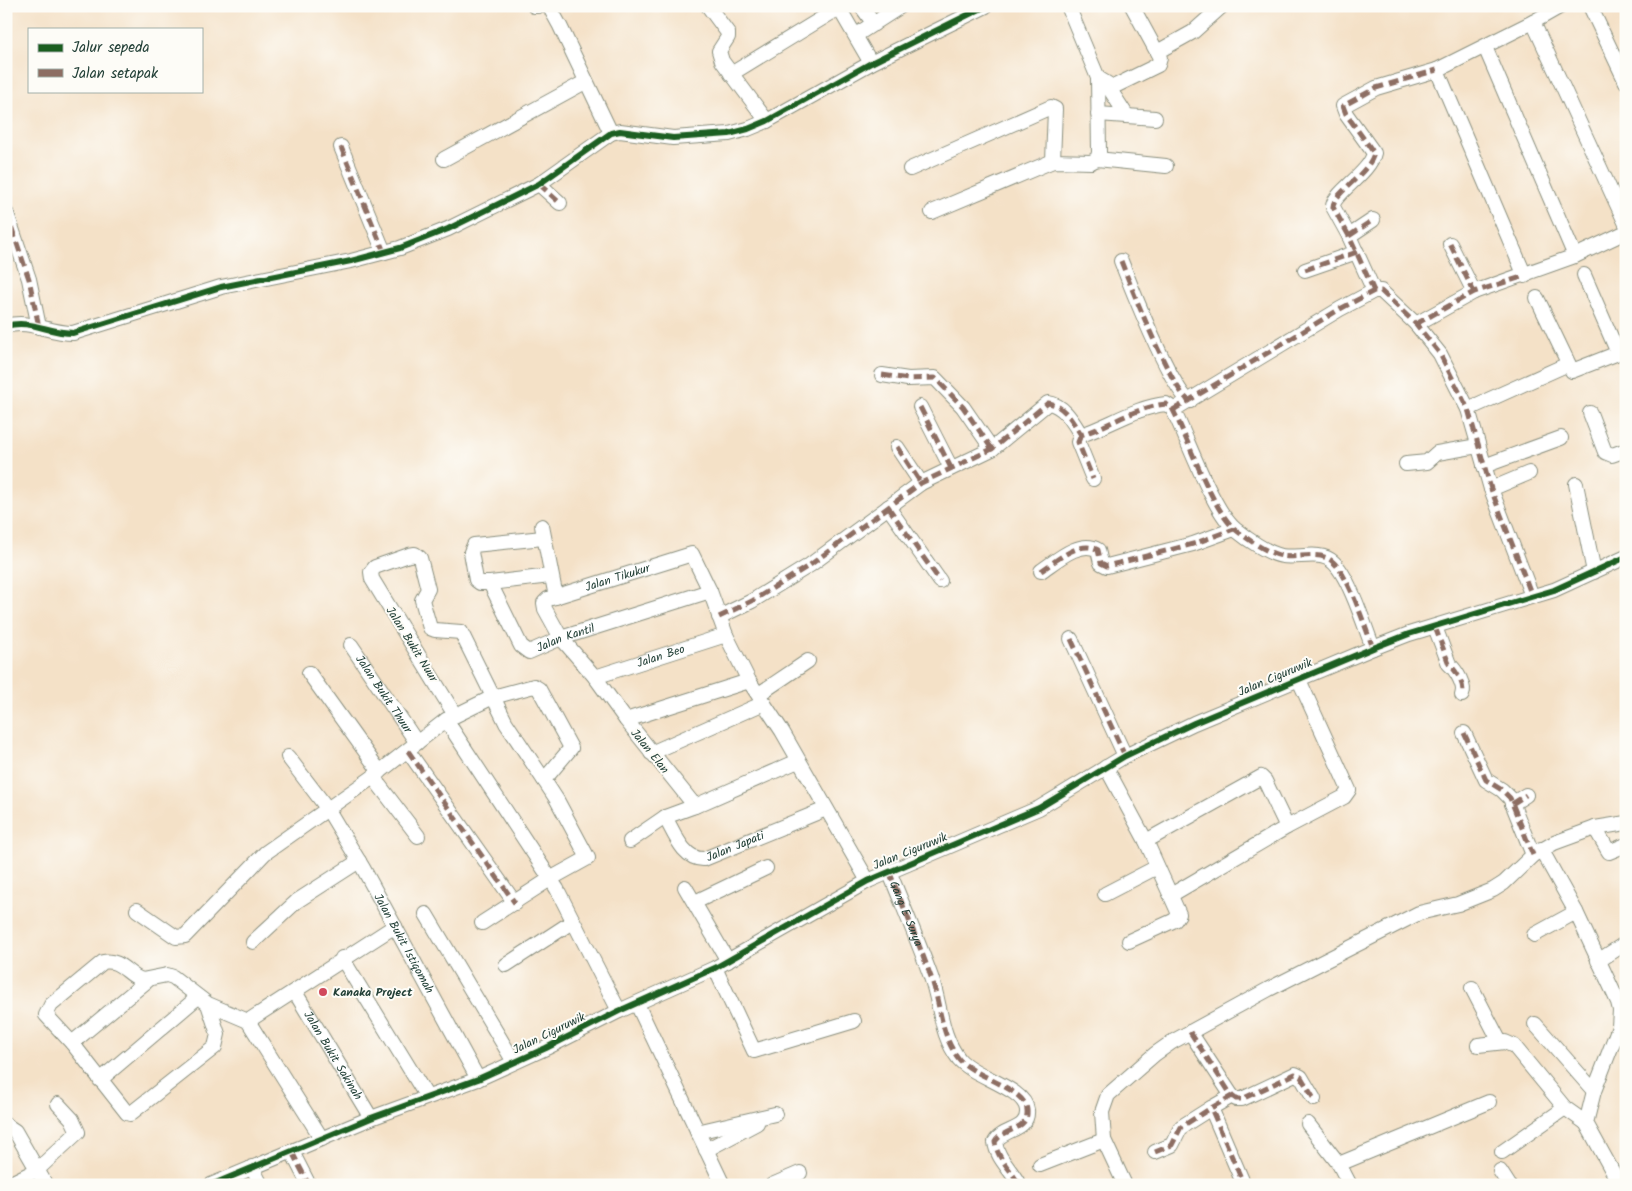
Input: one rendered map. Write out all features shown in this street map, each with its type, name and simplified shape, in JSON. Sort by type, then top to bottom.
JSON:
[{"type":"street","points":[[549,6],[611,133]]},
{"type":"street","points":[[708,6],[728,33],[719,55],[766,121]]},
{"type":"street","points":[[862,6],[874,24]]},
{"type":"street","points":[[856,35],[901,6]]},
{"type":"street","points":[[6,326],[30,324],[56,333],[73,333],[222,287],[384,252],[448,229],[539,184],[611,133],[620,131],[673,138],[729,134],[766,121],[871,63],[986,6]]},
{"type":"street","points":[[1068,6],[1102,81],[1127,116]]},
{"type":"street","points":[[1102,81],[1118,86],[1158,65],[1160,58],[1132,6]]},
{"type":"street","points":[[1157,52],[1193,32],[1222,6]]},
{"type":"street","points":[[1374,291],[1357,252],[1333,208],[1333,203],[1364,173],[1374,153],[1346,114],[1343,106],[1376,88],[1437,70],[1561,6]]},
{"type":"street","points":[[1590,6],[1626,82]]},
{"type":"street","points":[[731,74],[838,8],[856,35],[871,63]]},
{"type":"street","points":[[1533,22],[1626,224]]},
{"type":"street","points":[[1484,46],[1576,256]]},
{"type":"street","points":[[1437,70],[1525,276]]},
{"type":"street","points":[[932,212],[1053,161],[1091,162],[1096,159],[1099,153],[1098,114],[1102,81]]},
{"type":"street","points":[[444,159],[585,82]]},
{"type":"street","points":[[910,169],[1051,107],[1055,110],[1053,161]]},
{"type":"street","points":[[1098,114],[1156,118]]},
{"type":"street","points":[[341,147],[384,252]]},
{"type":"street","points":[[1096,159],[1166,166]]},
{"type":"street","points":[[539,184],[560,203]]},
{"type":"street","points":[[7,214],[29,279],[39,327]]},
{"type":"street","points":[[1349,236],[1373,220]]},
{"type":"street","points":[[1416,324],[1474,292],[1525,276],[1576,256],[1626,232]]},
{"type":"street","points":[[1450,244],[1474,292]]},
{"type":"street","points":[[1305,270],[1357,252]]},
{"type":"street","points":[[1121,261],[1156,346],[1179,390],[1190,400]]},
{"type":"street","points":[[1537,298],[1572,371],[1622,352],[1584,275]]},
{"type":"street","points":[[1173,410],[1340,309],[1374,291],[1381,291],[1416,324],[1440,354],[1468,409],[1491,489],[1532,596]]},
{"type":"street","points":[[1468,409],[1566,365]]},
{"type":"street","points":[[882,375],[908,379],[935,378],[963,407],[992,448]]},
{"type":"street","points":[[719,617],[752,601],[810,564],[921,483],[992,448],[1048,403],[1054,404],[1068,414],[1081,435]]},
{"type":"street","points":[[1093,479],[1078,442],[1081,435],[1149,407],[1166,404],[1173,410],[1213,499],[1234,529],[1278,555],[1293,557],[1320,556],[1332,561],[1349,588],[1373,648]]},
{"type":"street","points":[[920,408],[951,468]]},
{"type":"street","points":[[1590,413],[1605,452],[1612,455],[1626,450]]},
{"type":"street","points":[[1484,466],[1561,438]]},
{"type":"street","points":[[1406,464],[1427,462],[1437,453],[1478,446]]},
{"type":"street","points":[[897,447],[921,483]]},
{"type":"street","points":[[1491,489],[1529,473]]},
{"type":"street","points":[[1576,484],[1594,572]]},
{"type":"street","points":[[888,507],[940,581]]},
{"type":"street","points":[[1041,571],[1065,555],[1086,547],[1092,546],[1098,550],[1101,563],[1107,566],[1194,544],[1234,529]]},
{"type":"street","name":"Jalan Elan","points":[[490,583],[480,583],[476,580],[471,552],[474,545],[542,532],[550,576],[550,600],[545,609],[561,638],[595,678],[651,753],[695,806]]},
{"type":"street","name":"Jalan Tikukur","points":[[550,600],[692,554],[710,591]]},
{"type":"street","name":"Jalan Bukit Nuur","points":[[493,697],[461,632],[435,630],[429,626],[422,600],[428,590],[418,556],[409,555],[375,567],[371,572],[372,579],[450,718],[550,879],[619,1011]]},
{"type":"street","name":"Jalan Ciguruwik","points":[[211,1185],[371,1118],[478,1079],[619,1011],[715,968],[868,880],[1039,808],[1106,766],[1194,723],[1373,648],[1560,588],[1626,557]]},
{"type":"street","points":[[490,583],[550,576]]},
{"type":"street","name":"Jalan Kantil","points":[[490,583],[523,648],[532,652],[561,638],[710,591]]},
{"type":"street","points":[[710,591],[726,636],[749,681],[762,698],[868,880]]},
{"type":"street","points":[[1435,627],[1449,664],[1454,668],[1464,689],[1462,695]]},
{"type":"street","name":"Jalan Beo","points":[[595,678],[726,636]]},
{"type":"street","points":[[1071,639],[1125,756]]},
{"type":"street","name":"Jalan Bukit Thuur","points":[[351,645],[413,747],[516,903]]},
{"type":"street","points":[[651,753],[762,698],[808,660]]},
{"type":"street","points":[[309,673],[418,836]]},
{"type":"street","points":[[1171,895],[1287,827],[1344,797],[1349,790],[1299,680]]},
{"type":"street","points":[[626,720],[749,681]]},
{"type":"street","points":[[137,910],[176,937],[185,936],[264,852],[377,774],[450,718],[493,697],[527,687],[539,689],[572,748],[544,780]]},
{"type":"street","points":[[482,923],[516,903],[550,879],[586,861],[589,856],[544,780],[506,723],[493,697]]},
{"type":"street","points":[[1464,733],[1486,780],[1506,793],[1537,852],[1576,912],[1618,1002],[1620,1023],[1594,1091],[1586,1123]]},
{"type":"street","name":"Jalan Bukit Istiqomah","points":[[288,756],[327,808],[359,861],[478,1079]]},
{"type":"street","points":[[630,841],[665,817],[695,806],[798,761]]},
{"type":"street","points":[[1106,766],[1146,841],[1179,916],[1129,940]]},
{"type":"street","points":[[1146,841],[1261,777],[1265,781],[1287,827]]},
{"type":"street","points":[[1512,804],[1526,795]]},
{"type":"street","name":"Jalan Japati","points":[[665,817],[683,848],[692,857],[697,859],[704,858],[826,809]]},
{"type":"street","points":[[1125,1185],[1104,1140],[1102,1112],[1108,1095],[1155,1054],[1190,1032],[1269,989],[1419,913],[1458,904],[1493,890],[1504,883],[1537,852],[1567,836],[1595,828],[1625,827]]},
{"type":"street","points":[[1595,828],[1609,852],[1626,845]]},
{"type":"street","points":[[253,942],[297,901],[359,861]]},
{"type":"street","points":[[1105,894],[1157,867]]},
{"type":"street","points":[[695,902],[766,868]]},
{"type":"street","name":"Gang E Surya","points":[[889,871],[923,956],[940,1007],[946,1039],[952,1049],[974,1072],[1022,1098],[1027,1108],[1026,1119],[1020,1126],[1000,1136],[995,1142],[1002,1162],[1014,1174],[1019,1185]]},
{"type":"street","points":[[685,888],[695,902],[728,961]]},
{"type":"street","points":[[1534,935],[1576,912]]},
{"type":"street","points":[[426,914],[465,983],[514,1062]]},
{"type":"street","points":[[506,965],[572,922]]},
{"type":"street","points":[[248,1021],[295,992],[342,958],[395,926]]},
{"type":"street","points":[[1598,961],[1626,943]]},
{"type":"street","points":[[342,958],[427,1097]]},
{"type":"street","points":[[148,980],[137,978],[114,961],[103,962],[51,1005],[46,1012],[47,1017],[72,1043],[127,1113],[134,1112],[214,1047],[218,1034],[203,1000]]},
{"type":"street","points":[[715,968],[754,1051],[854,1020]]},
{"type":"street","points":[[72,1043],[148,980],[167,975],[203,1000],[248,1021],[322,1140]]},
{"type":"street","points":[[1472,988],[1500,1042]]},
{"type":"street","name":"Jalan Bukit Sakinah","points":[[295,992],[371,1118]]},
{"type":"street","points":[[100,1080],[203,1000]]},
{"type":"street","points":[[637,1004],[723,1185]]},
{"type":"street","points":[[1535,1024],[1594,1091]]},
{"type":"street","points":[[1190,1032],[1232,1096],[1236,1099],[1242,1099],[1295,1074],[1301,1077],[1314,1099]]},
{"type":"street","points":[[1478,1045],[1500,1042],[1510,1043],[1518,1049],[1565,1108],[1586,1123],[1620,1185]]},
{"type":"street","points":[[1155,1152],[1172,1145],[1181,1128],[1232,1096]]},
{"type":"street","points":[[1340,1164],[1489,1102]]},
{"type":"street","points":[[7,1185],[37,1170],[78,1132],[72,1119],[58,1104]]},
{"type":"street","points":[[1211,1108],[1244,1185]]},
{"type":"street","points":[[1502,1152],[1565,1108]]},
{"type":"street","points":[[697,1132],[775,1114],[706,1150]]},
{"type":"street","points":[[1308,1124],[1340,1164],[1350,1185]]},
{"type":"street","points":[[6,1125],[15,1131],[46,1185]]},
{"type":"street","points":[[1040,1165],[1104,1140]]},
{"type":"street","points":[[292,1152],[309,1185]]},
{"type":"street","points":[[252,1167],[261,1185]]},
{"type":"street","points":[[1500,1171],[1509,1185]]},
{"type":"street","points":[[772,1185],[800,1173]]},
{"type":"marked path","points":[[1374,291],[1349,236],[1333,207],[1338,196],[1366,168],[1374,153],[1346,114],[1343,106],[1376,88],[1437,70]]},
{"type":"marked path","points":[[341,147],[384,252]]},
{"type":"marked path","points":[[539,184],[560,203]]},
{"type":"marked path","points":[[7,214],[29,279],[39,327]]},
{"type":"marked path","points":[[1349,236],[1373,220]]},
{"type":"marked path","points":[[1450,244],[1474,292]]},
{"type":"marked path","points":[[1305,270],[1357,252]]},
{"type":"marked path","points":[[1121,261],[1163,360],[1173,379],[1190,401]]},
{"type":"marked path","points":[[1416,324],[1474,292],[1525,276]]},
{"type":"marked path","points":[[1173,410],[1340,309],[1374,291],[1381,291],[1416,324],[1440,354],[1468,409],[1491,489],[1532,596]]},
{"type":"marked path","points":[[882,375],[908,379],[935,378],[963,407],[992,449]]},
{"type":"marked path","points":[[719,617],[752,601],[810,565],[921,483],[992,449],[1048,403],[1059,407],[1081,435],[1133,413],[1166,404],[1172,408],[1211,494],[1228,521],[1236,530],[1251,541],[1276,554],[1288,557],[1322,556],[1333,562],[1351,590],[1373,648]]},
{"type":"marked path","points":[[920,407],[951,468]]},
{"type":"marked path","points":[[1081,435],[1078,442],[1093,479]]},
{"type":"marked path","points":[[897,447],[921,483]]},
{"type":"marked path","points":[[888,507],[940,581]]},
{"type":"marked path","points":[[1041,571],[1068,553],[1084,547],[1098,550],[1101,563],[1107,566],[1193,544],[1234,529]]},
{"type":"marked path","points":[[1435,627],[1449,664],[1455,670],[1463,687],[1462,695]]},
{"type":"marked path","points":[[1071,639],[1125,756]]},
{"type":"marked path","points":[[1464,733],[1486,780],[1502,790],[1510,798],[1533,855]]},
{"type":"marked path","points":[[408,751],[515,903]]},
{"type":"marked path","points":[[1512,804],[1526,795]]},
{"type":"marked path","points":[[889,871],[931,977],[944,1030],[953,1050],[966,1065],[1009,1089],[1024,1102],[1027,1110],[1027,1117],[1024,1122],[999,1137],[995,1142],[999,1154],[1019,1185]]},
{"type":"marked path","points":[[1190,1032],[1232,1096],[1211,1108],[1244,1185]]},
{"type":"marked path","points":[[1232,1096],[1236,1099],[1242,1099],[1295,1074],[1301,1077],[1314,1099]]},
{"type":"marked path","points":[[1155,1152],[1172,1145],[1181,1127],[1211,1108]]},
{"type":"marked path","points":[[292,1152],[309,1185]]},
{"type":"cycle path","points":[[6,326],[23,324],[73,333],[221,287],[351,261],[400,248],[448,229],[539,184],[611,133],[620,131],[673,138],[729,134],[748,129],[767,121],[871,63],[986,6]]},
{"type":"cycle path","points":[[211,1185],[371,1118],[478,1079],[546,1048],[619,1011],[715,968],[868,881],[1039,808],[1125,756],[1194,723],[1409,634],[1554,590],[1626,557]]},
{"type":"place","name":"Kanaka Project","points":[[323,992]]}]
